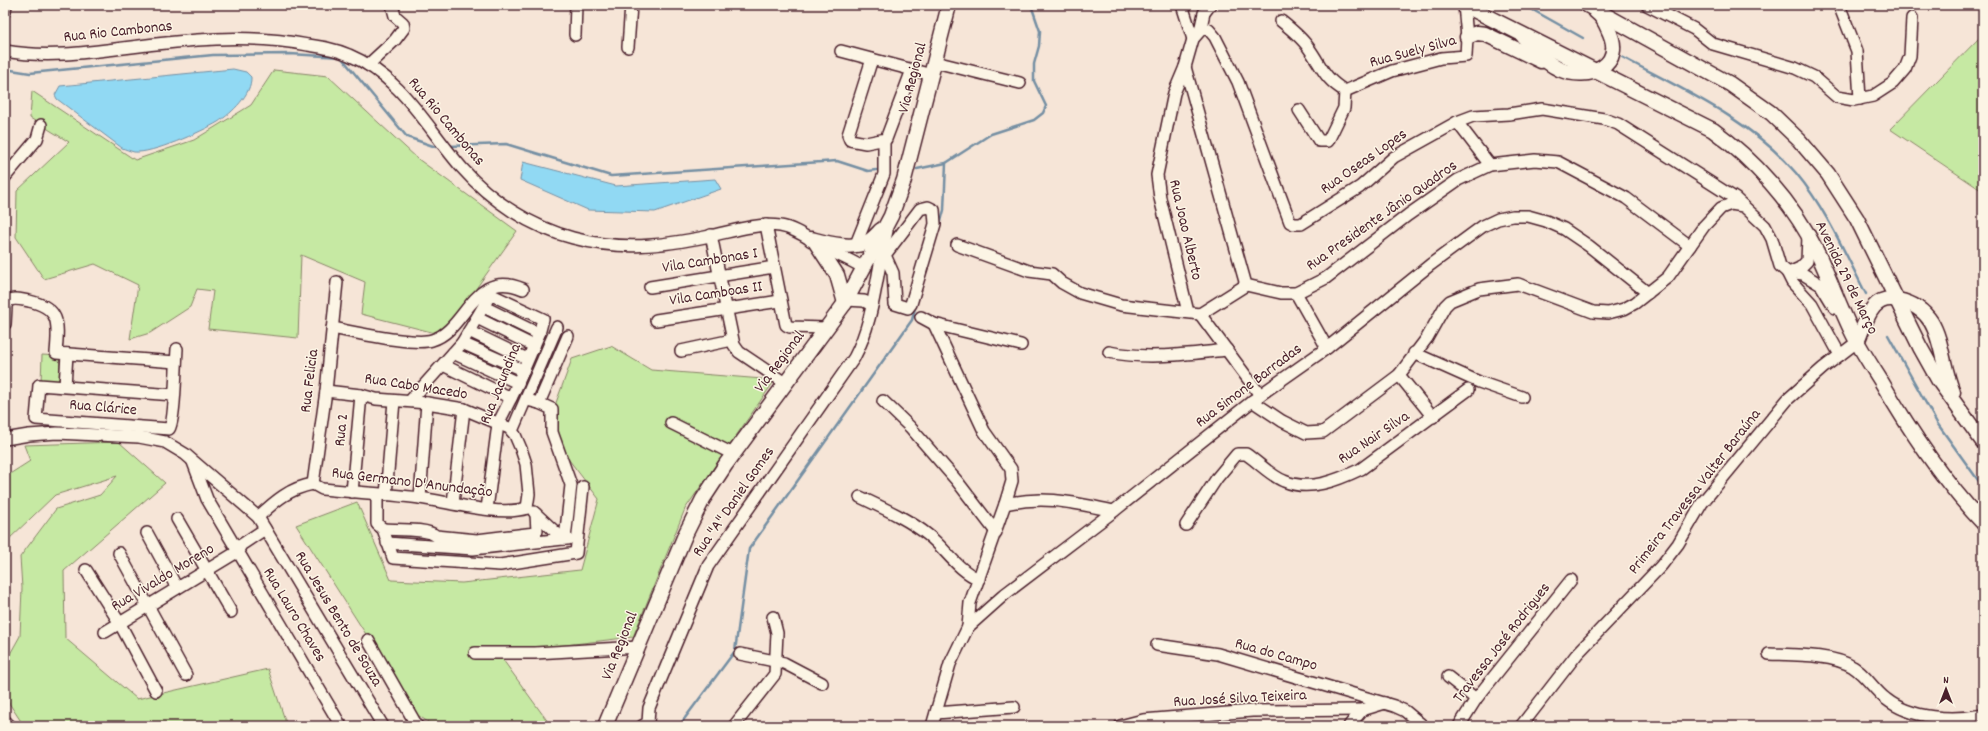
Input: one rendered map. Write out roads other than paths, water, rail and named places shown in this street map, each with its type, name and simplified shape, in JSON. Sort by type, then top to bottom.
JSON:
[{"type":"main road","name":"Via Regional","points":[[605,726],[693,517],[714,481],[733,454],[845,302],[863,272],[890,219],[904,180],[950,5]]},
{"type":"main road","name":"Avenida 29 de Março","points":[[1464,5],[1686,115],[1713,130],[1732,143],[1757,168],[1794,213],[1815,246],[1855,338],[1901,415],[1942,474],[1983,523]]},
{"type":"main road","points":[[1467,36],[1477,33],[1485,34],[1533,58],[1549,63],[1568,72],[1587,73],[1598,71],[1608,64],[1613,46],[1611,35],[1599,14],[1587,5]]},
{"type":"main road","points":[[1587,5],[1730,84],[1771,113],[1799,140],[1828,174],[1857,219],[1898,299],[1920,347],[1939,380],[1983,442]]},
{"type":"main road","points":[[1519,31],[1549,63]]},
{"type":"main road","points":[[818,243],[846,245],[871,240],[890,219]]},
{"type":"main road","points":[[818,243],[837,275],[845,302]]},
{"type":"main road","points":[[1855,338],[1876,303],[1883,299],[1898,299],[1918,307],[1928,315],[1934,324],[1952,388],[1965,418]]},
{"type":"street","points":[[5,11],[6,5]]},
{"type":"street","points":[[368,65],[395,40],[404,28],[403,23],[395,16],[392,5]]},
{"type":"street","points":[[575,36],[576,5]]},
{"type":"street","points":[[628,47],[631,5]]},
{"type":"street","points":[[1182,5],[1193,39]]},
{"type":"street","points":[[1193,39],[1202,26],[1204,13],[1210,5]]},
{"type":"street","name":"Rua Suely Silva","points":[[1345,91],[1392,71],[1441,58],[1466,56],[1467,36],[1464,5]]},
{"type":"street","points":[[1647,5],[1694,29],[1713,44],[1795,68],[1814,77],[1837,97],[1860,99],[1873,96],[1893,83],[1905,69],[1910,56],[1912,18]]},
{"type":"street","points":[[1839,5],[1857,51],[1860,99]]},
{"type":"street","points":[[1282,21],[1308,46],[1330,82],[1345,91],[1344,108],[1328,141],[1319,141],[1299,110]]},
{"type":"street","name":"Rua Oseas Lopes","points":[[1202,26],[1209,30],[1215,37],[1238,82],[1292,224],[1301,224],[1348,194],[1394,157],[1457,122],[1473,116],[1509,114],[1542,109],[1604,119],[1618,124],[1724,190],[1765,226],[1774,245],[1780,266],[1789,272],[1792,282],[1812,304],[1840,355]]},
{"type":"street","name":"Rua Rio Cambonas","points":[[5,51],[32,54],[73,54],[184,41],[249,38],[291,41],[335,50],[368,65],[403,93],[474,181],[504,205],[537,224],[572,238],[612,246],[641,247],[667,244],[766,225],[789,228],[818,243],[863,272]]},
{"type":"street","name":"Rua Joao Alberto","points":[[1188,312],[1157,186],[1157,175],[1174,93],[1186,67],[1193,39]]},
{"type":"street","points":[[841,51],[912,70],[934,69],[1020,83]]},
{"type":"street","points":[[872,60],[848,135],[850,140],[866,143],[884,141]]},
{"type":"street","points":[[957,245],[1029,271],[1052,274],[1062,283],[1080,294],[1114,303],[1200,314],[1246,285],[1186,67]]},
{"type":"street","points":[[856,244],[884,174],[884,141],[888,136],[912,70]]},
{"type":"street","points":[[1457,122],[1490,165]]},
{"type":"street","points":[[5,177],[37,139],[41,125]]},
{"type":"street","name":"Rua Presidente Jânio Quadros","points":[[1246,285],[1281,293],[1296,293],[1326,278],[1408,215],[1458,180],[1490,165],[1535,160],[1558,162],[1626,198],[1690,246]]},
{"type":"street","points":[[1721,208],[1724,190]]},
{"type":"street","points":[[1200,314],[1227,350],[1256,398],[1282,421],[1306,433],[1314,434],[1329,429],[1398,375],[1427,338],[1445,306],[1462,295],[1480,289],[1518,284],[1593,312],[1600,313],[1624,309],[1668,277],[1712,217],[1721,208],[1731,204],[1743,206]]},
{"type":"street","points":[[928,207],[934,210],[935,224],[911,304],[908,308],[895,304],[893,274],[883,255],[920,208],[928,207]]},
{"type":"street","name":"Rua Simone Barradas","points":[[932,726],[950,664],[968,627],[1005,594],[1114,511],[1256,398],[1327,348],[1430,265],[1483,226],[1498,219],[1513,216],[1528,216],[1564,228],[1648,293]]},
{"type":"street","name":"Rua \"A\" Daniel Gomes","points":[[647,725],[649,708],[708,566],[854,358],[868,326],[890,219]]},
{"type":"street","points":[[766,225],[786,326],[826,328]]},
{"type":"street","points":[[712,235],[733,343],[739,352],[785,383]]},
{"type":"street","points":[[1789,272],[1800,268],[1807,262],[1808,236]]},
{"type":"street","name":"Vila Cambonas I","points":[[650,287],[774,267]]},
{"type":"street","points":[[1789,272],[1803,274],[1821,285],[1855,338]]},
{"type":"street","name":"Rua Felicia","points":[[313,484],[326,391],[337,282]]},
{"type":"street","points":[[332,328],[415,342],[433,340],[446,332],[479,295],[488,288],[506,284],[523,289]]},
{"type":"street","points":[[1296,293],[1327,348]]},
{"type":"street","name":"Rua Jacundina","points":[[484,307],[489,297],[494,296],[541,318],[544,321],[518,383],[498,424],[487,509]]},
{"type":"street","points":[[5,324],[7,303],[13,298],[41,304],[51,311],[57,320],[66,386],[174,395],[177,348]]},
{"type":"street","name":"Vila Camboas II","points":[[656,320],[780,301]]},
{"type":"street","points":[[845,302],[864,301],[872,305]]},
{"type":"street","points":[[410,402],[462,343],[484,307],[539,334]]},
{"type":"street","points":[[921,317],[934,324],[1021,345]]},
{"type":"street","points":[[477,318],[534,346]]},
{"type":"street","points":[[934,324],[984,431],[1011,469],[1012,481],[1005,504],[970,603],[968,627]]},
{"type":"street","points":[[383,529],[433,533],[436,536],[477,540],[535,533],[537,531],[531,511],[526,464],[521,449],[512,431],[527,400],[526,398],[557,328]]},
{"type":"street","points":[[469,331],[527,359]]},
{"type":"street","points":[[539,403],[568,336]]},
{"type":"street","name":"Primeira Travessa Valter Baraúna","points":[[1521,726],[1577,654],[1661,566],[1678,544],[1702,503],[1788,399],[1840,355],[1855,338]]},
{"type":"street","points":[[462,343],[523,370]]},
{"type":"street","points":[[681,351],[733,343]]},
{"type":"street","points":[[1108,352],[1125,355],[1165,356],[1227,350]]},
{"type":"street","points":[[453,353],[518,383]]},
{"type":"street","points":[[1414,353],[1479,382],[1522,397]]},
{"type":"street","points":[[62,354],[176,362]]},
{"type":"street","points":[[443,365],[511,398]]},
{"type":"street","name":"Rua Nair Silva","points":[[1398,375],[1433,417]]},
{"type":"street","name":"Rua Clárice","points":[[66,386],[39,385],[36,419],[166,429],[170,428],[172,424],[174,395]]},
{"type":"street","name":"Rua Nair Silva","points":[[1186,525],[1217,478],[1237,454],[1246,454],[1283,481],[1295,485],[1326,483],[1342,478],[1361,469],[1468,390]]},
{"type":"street","name":"Rua Cabo Macedo","points":[[326,391],[361,395],[372,399],[427,403],[464,409],[512,431]]},
{"type":"street","name":"Rua 2","points":[[352,492],[361,395]]},
{"type":"street","points":[[394,400],[382,495],[376,518],[380,527],[383,529],[391,557],[395,559],[500,565],[574,554],[578,544],[583,487]]},
{"type":"street","points":[[527,400],[539,403],[552,409],[552,432],[571,483],[564,539]]},
{"type":"street","points":[[883,401],[910,427],[957,481],[996,532]]},
{"type":"street","points":[[420,498],[427,403]]},
{"type":"street","points":[[453,503],[464,409]]},
{"type":"street","points":[[671,423],[733,454]]},
{"type":"street","name":"Rua Jesus Bento de Souza","points":[[5,439],[28,434],[57,433],[139,437],[165,442],[175,447],[258,517],[383,726]]},
{"type":"street","name":"Rua Lauro Chaves","points":[[193,462],[207,499],[341,726]]},
{"type":"street","name":"Rua Germano D'Anundação","points":[[258,517],[284,495],[298,488],[313,484],[322,489],[420,498],[487,509],[531,511]]},
{"type":"street","points":[[860,497],[917,527],[930,536],[963,570],[979,579]]},
{"type":"street","points":[[1005,504],[1027,499],[1061,500],[1114,511]]},
{"type":"street","points":[[531,511],[564,539],[578,544]]},
{"type":"street","points":[[177,519],[231,612]]},
{"type":"street","points":[[237,552],[241,545],[265,528]]},
{"type":"street","points":[[147,533],[177,588]]},
{"type":"street","points":[[387,542],[474,549],[564,539]]},
{"type":"street","name":"Rua Vivaldo Moreno","points":[[105,632],[237,552]]},
{"type":"street","points":[[119,553],[149,604],[186,675]]},
{"type":"street","points":[[86,570],[120,622],[156,692]]},
{"type":"street","name":"Travessa José Rodrigues","points":[[1460,726],[1476,699],[1571,580]]},
{"type":"street","points":[[734,726],[775,674],[777,633],[773,617]]},
{"type":"street","points":[[368,640],[417,726]]},
{"type":"street","name":"Rua do Campo","points":[[1157,645],[1218,654],[1385,703],[1405,711],[1424,726]]},
{"type":"street","points":[[475,653],[534,653],[639,646]]},
{"type":"street","points":[[740,654],[784,663],[822,683]]},
{"type":"street","points":[[1769,654],[1809,656],[1844,663],[1854,668],[1885,699],[1897,707],[1910,712],[1947,717],[1973,717],[1983,715]]},
{"type":"street","points":[[1448,677],[1476,699]]},
{"type":"street","name":"Rua José Silva Teixeira","points":[[1120,726],[1143,720],[1252,711],[1362,710],[1385,703]]},
{"type":"street","points":[[936,713],[1014,707]]},
{"type":"street","points":[[1349,726],[1362,710]]},
{"type":"street","points":[[5,721],[10,726]]},
{"type":"water","points":[[233,69],[246,72],[251,77],[245,96],[229,114],[218,122],[189,136],[164,146],[142,152],[134,152],[122,148],[57,99],[55,95],[60,86]]},
{"type":"water","points":[[523,162],[616,186],[715,179],[721,189],[655,212],[588,210],[520,180]]},
{"type":"waterway","points":[[917,169],[946,163],[991,134],[1034,120],[1043,113],[1046,106],[1034,81],[1034,64],[1039,46],[1040,31],[1031,5]]},
{"type":"waterway","points":[[1524,5],[1583,38]]},
{"type":"waterway","points":[[5,69],[30,73],[213,55],[290,54],[341,57],[407,137],[440,147]]},
{"type":"waterway","points":[[1622,57],[1715,107],[1737,121],[1778,154],[1796,173],[1817,201],[1866,294]]},
{"type":"waterway","points":[[449,146],[506,144],[611,176],[837,161],[868,171],[876,170]]},
{"type":"waterway","points":[[940,225],[944,210],[946,163]]},
{"type":"waterway","points":[[679,726],[735,651],[749,549],[912,320],[916,304]]},
{"type":"waterway","points":[[1888,335],[1937,423],[1983,487]]}]
